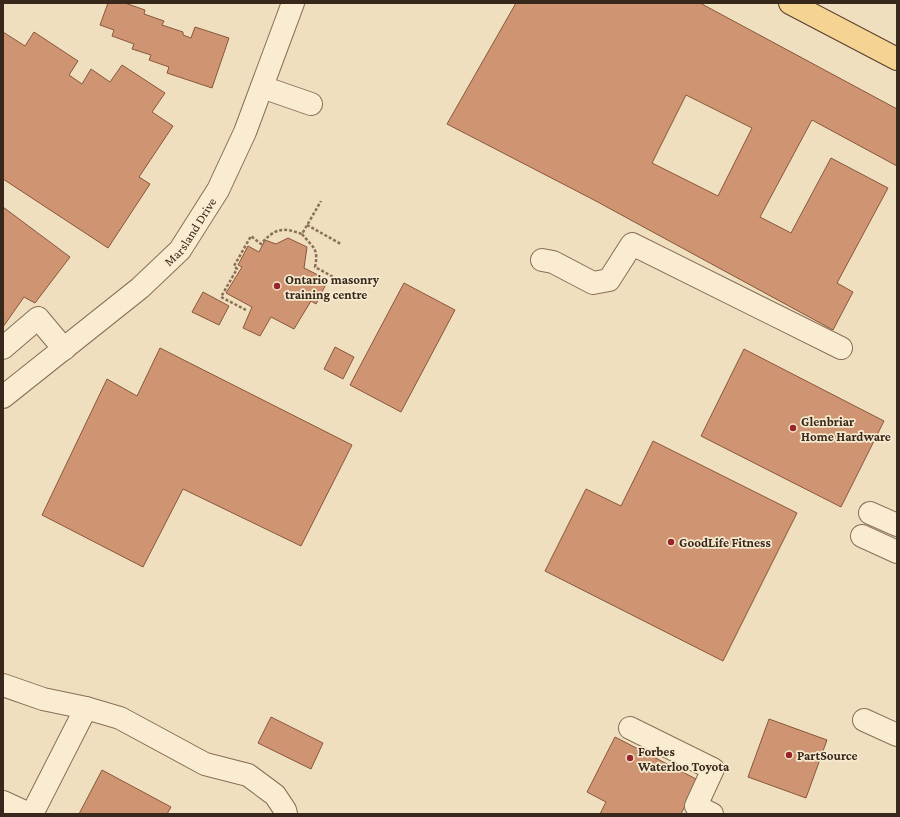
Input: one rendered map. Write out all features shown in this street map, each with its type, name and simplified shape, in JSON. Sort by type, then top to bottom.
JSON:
[{"type":"main road","points":[[790,3],[897,59]]},
{"type":"street","name":"Marsland Drive","points":[[3,397],[140,288],[180,250],[218,190],[244,132],[294,3]]},
{"type":"street","points":[[262,87],[311,104]]},
{"type":"street","points":[[542,260],[553,262],[593,283],[609,280],[632,244],[841,348]]},
{"type":"street","points":[[3,348],[38,318],[64,349]]},
{"type":"street","points":[[870,513],[897,525]]},
{"type":"street","points":[[862,536],[897,552]]},
{"type":"street","points":[[3,685],[43,699],[86,708],[120,718],[204,764],[248,775],[275,795],[286,814]]},
{"type":"street","points":[[32,814],[86,708]]},
{"type":"street","points":[[864,720],[897,736]]},
{"type":"street","points":[[630,728],[713,769],[696,806],[712,814]]},
{"type":"street","points":[[3,802],[29,814]]},
{"type":"path","points":[[302,234],[321,201]]},
{"type":"path","points":[[308,225],[341,244]]},
{"type":"path","points":[[246,310],[221,297],[237,269],[234,266],[251,236],[261,244],[269,234],[278,230],[289,229],[302,234],[314,246],[316,251],[315,267],[337,279]]},
{"type":"building","points":[[108,3],[125,3],[145,10],[144,14],[164,21],[162,25],[183,32],[183,35],[191,38],[195,27],[229,38],[212,88],[167,73],[169,67],[149,60],[151,55],[132,49],[134,44],[112,36],[114,30],[100,25]]},
{"type":"building","points":[[516,3],[700,3],[897,109],[897,166],[812,120],[760,217],[791,233],[831,158],[888,188],[837,283],[853,292],[833,330],[594,200],[447,124]],"holes":[[[686,95],[752,128],[718,196],[652,163]]]},
{"type":"building","points":[[3,32],[25,46],[34,32],[78,61],[69,75],[82,84],[91,69],[110,82],[122,65],[165,93],[152,112],[173,126],[139,177],[150,184],[108,248],[3,179]]},
{"type":"building","points":[[3,207],[70,257],[35,303],[24,297],[3,327]]},
{"type":"building","name":"Ontario masonry training centre","points":[[288,238],[307,247],[304,268],[328,280],[316,304],[311,301],[294,329],[271,317],[260,336],[243,328],[252,307],[226,293],[242,267],[238,265],[248,246],[259,252],[265,240],[276,244]]},
{"type":"building","points":[[404,283],[455,310],[401,412],[350,385]]},
{"type":"building","points":[[203,292],[229,306],[219,325],[192,312]]},
{"type":"building","points":[[335,347],[354,357],[343,379],[324,369]]},
{"type":"building","points":[[160,348],[352,445],[301,546],[183,489],[143,567],[42,515],[107,379],[137,396]]},
{"type":"building","name":"Glenbriar Home Hardware","points":[[744,349],[884,421],[841,507],[701,436]]},
{"type":"building","name":"GoodLife Fitness","points":[[653,441],[797,513],[723,661],[545,571],[586,489],[621,506]]},
{"type":"building","points":[[271,717],[323,743],[311,769],[258,743]]},
{"type":"building","name":"PartSource","points":[[769,719],[827,740],[806,798],[748,777]]},
{"type":"building","name":"Forbes Waterloo Toyota","points":[[615,737],[698,780],[681,814],[600,814],[606,802],[587,792]]},
{"type":"building","points":[[102,770],[171,807],[167,814],[79,814]]},
{"type":"place","name":"Ontario masonry training centre","points":[[277,286]]},
{"type":"place","name":"Glenbriar Home Hardware","points":[[793,428]]},
{"type":"place","name":"GoodLife Fitness","points":[[671,542]]},
{"type":"place","name":"PartSource","points":[[789,755]]},
{"type":"place","name":"Forbes Waterloo Toyota","points":[[630,758]]}]
